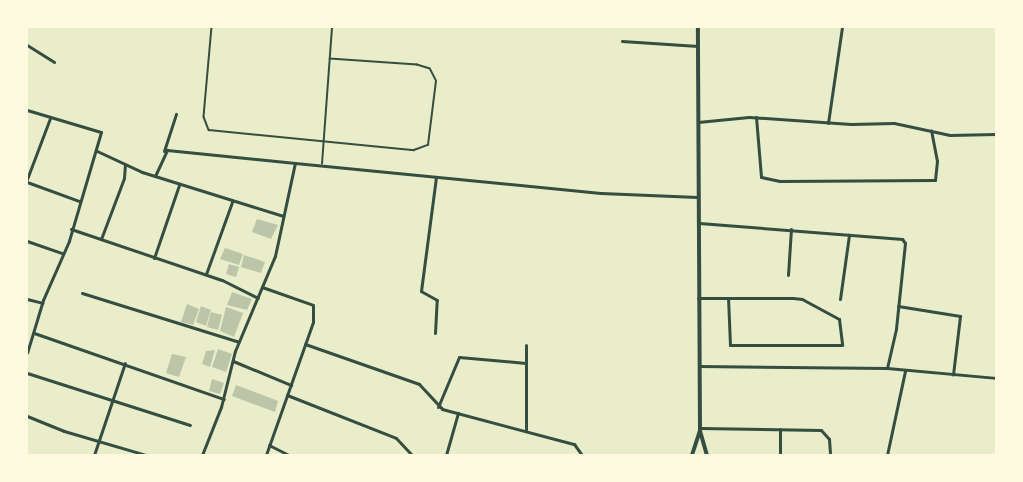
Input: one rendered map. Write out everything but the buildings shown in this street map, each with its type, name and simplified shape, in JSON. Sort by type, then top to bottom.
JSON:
[{"type":"street","points":[[698,27],[697,197],[700,429],[707,455]]},
{"type":"street","points":[[828,123],[842,27]]},
{"type":"street","points":[[622,41],[698,46]]},
{"type":"street","points":[[27,45],[54,62]]},
{"type":"street","points":[[27,110],[101,132],[71,229],[27,351]]},
{"type":"street","points":[[155,176],[176,114]]},
{"type":"street","points":[[698,122],[756,117],[828,123],[894,123],[960,136],[996,135]]},
{"type":"street","points":[[756,117],[761,177],[774,180],[935,180],[937,161],[931,131]]},
{"type":"street","points":[[50,118],[27,180],[79,201]]},
{"type":"street","points":[[97,151],[155,176],[232,202],[283,216]]},
{"type":"street","points":[[164,151],[601,193],[697,197]]},
{"type":"street","points":[[202,455],[224,399],[239,342],[262,288],[296,163]]},
{"type":"street","points":[[101,240],[124,178],[125,164]]},
{"type":"street","points":[[435,333],[437,300],[421,291],[436,177]]},
{"type":"street","points":[[154,258],[180,184]]},
{"type":"street","points":[[206,274],[232,202]]},
{"type":"street","points":[[698,223],[791,229],[904,241],[898,306],[887,368]]},
{"type":"street","points":[[71,229],[206,274],[258,298]]},
{"type":"street","points":[[788,275],[791,229]]},
{"type":"street","points":[[840,299],[849,235]]},
{"type":"street","points":[[27,242],[62,253]]},
{"type":"street","points":[[262,288],[313,305],[313,322],[266,455]]},
{"type":"street","points":[[82,293],[239,342]]},
{"type":"street","points":[[698,298],[728,298],[802,299],[839,319],[842,345],[730,345],[727,343],[728,298]]},
{"type":"street","points":[[27,299],[43,303]]},
{"type":"street","points":[[898,306],[960,316],[953,375]]},
{"type":"street","points":[[34,333],[224,399]]},
{"type":"street","points":[[305,344],[419,384],[438,406],[574,444],[582,455]]},
{"type":"street","points":[[526,345],[526,431]]},
{"type":"street","points":[[438,406],[459,357],[526,363]]},
{"type":"street","points":[[233,361],[291,385]]},
{"type":"street","points":[[94,455],[125,363]]},
{"type":"street","points":[[699,366],[887,368],[996,378]]},
{"type":"street","points":[[887,455],[905,370]]},
{"type":"street","points":[[27,373],[190,425]]},
{"type":"street","points":[[287,395],[396,438],[412,455]]},
{"type":"street","points":[[446,455],[458,413]]},
{"type":"street","points":[[27,416],[146,455]]},
{"type":"street","points":[[700,429],[821,430],[829,439],[830,455]]},
{"type":"street","points":[[692,455],[700,429]]},
{"type":"street","points":[[780,429],[780,455]]},
{"type":"street","points":[[269,445],[289,455]]},
{"type":"lane","points":[[212,27],[204,117],[209,130],[224,134],[414,150],[428,145],[436,81],[430,69],[417,65],[330,59]]},
{"type":"lane","points":[[321,167],[332,27]]}]
